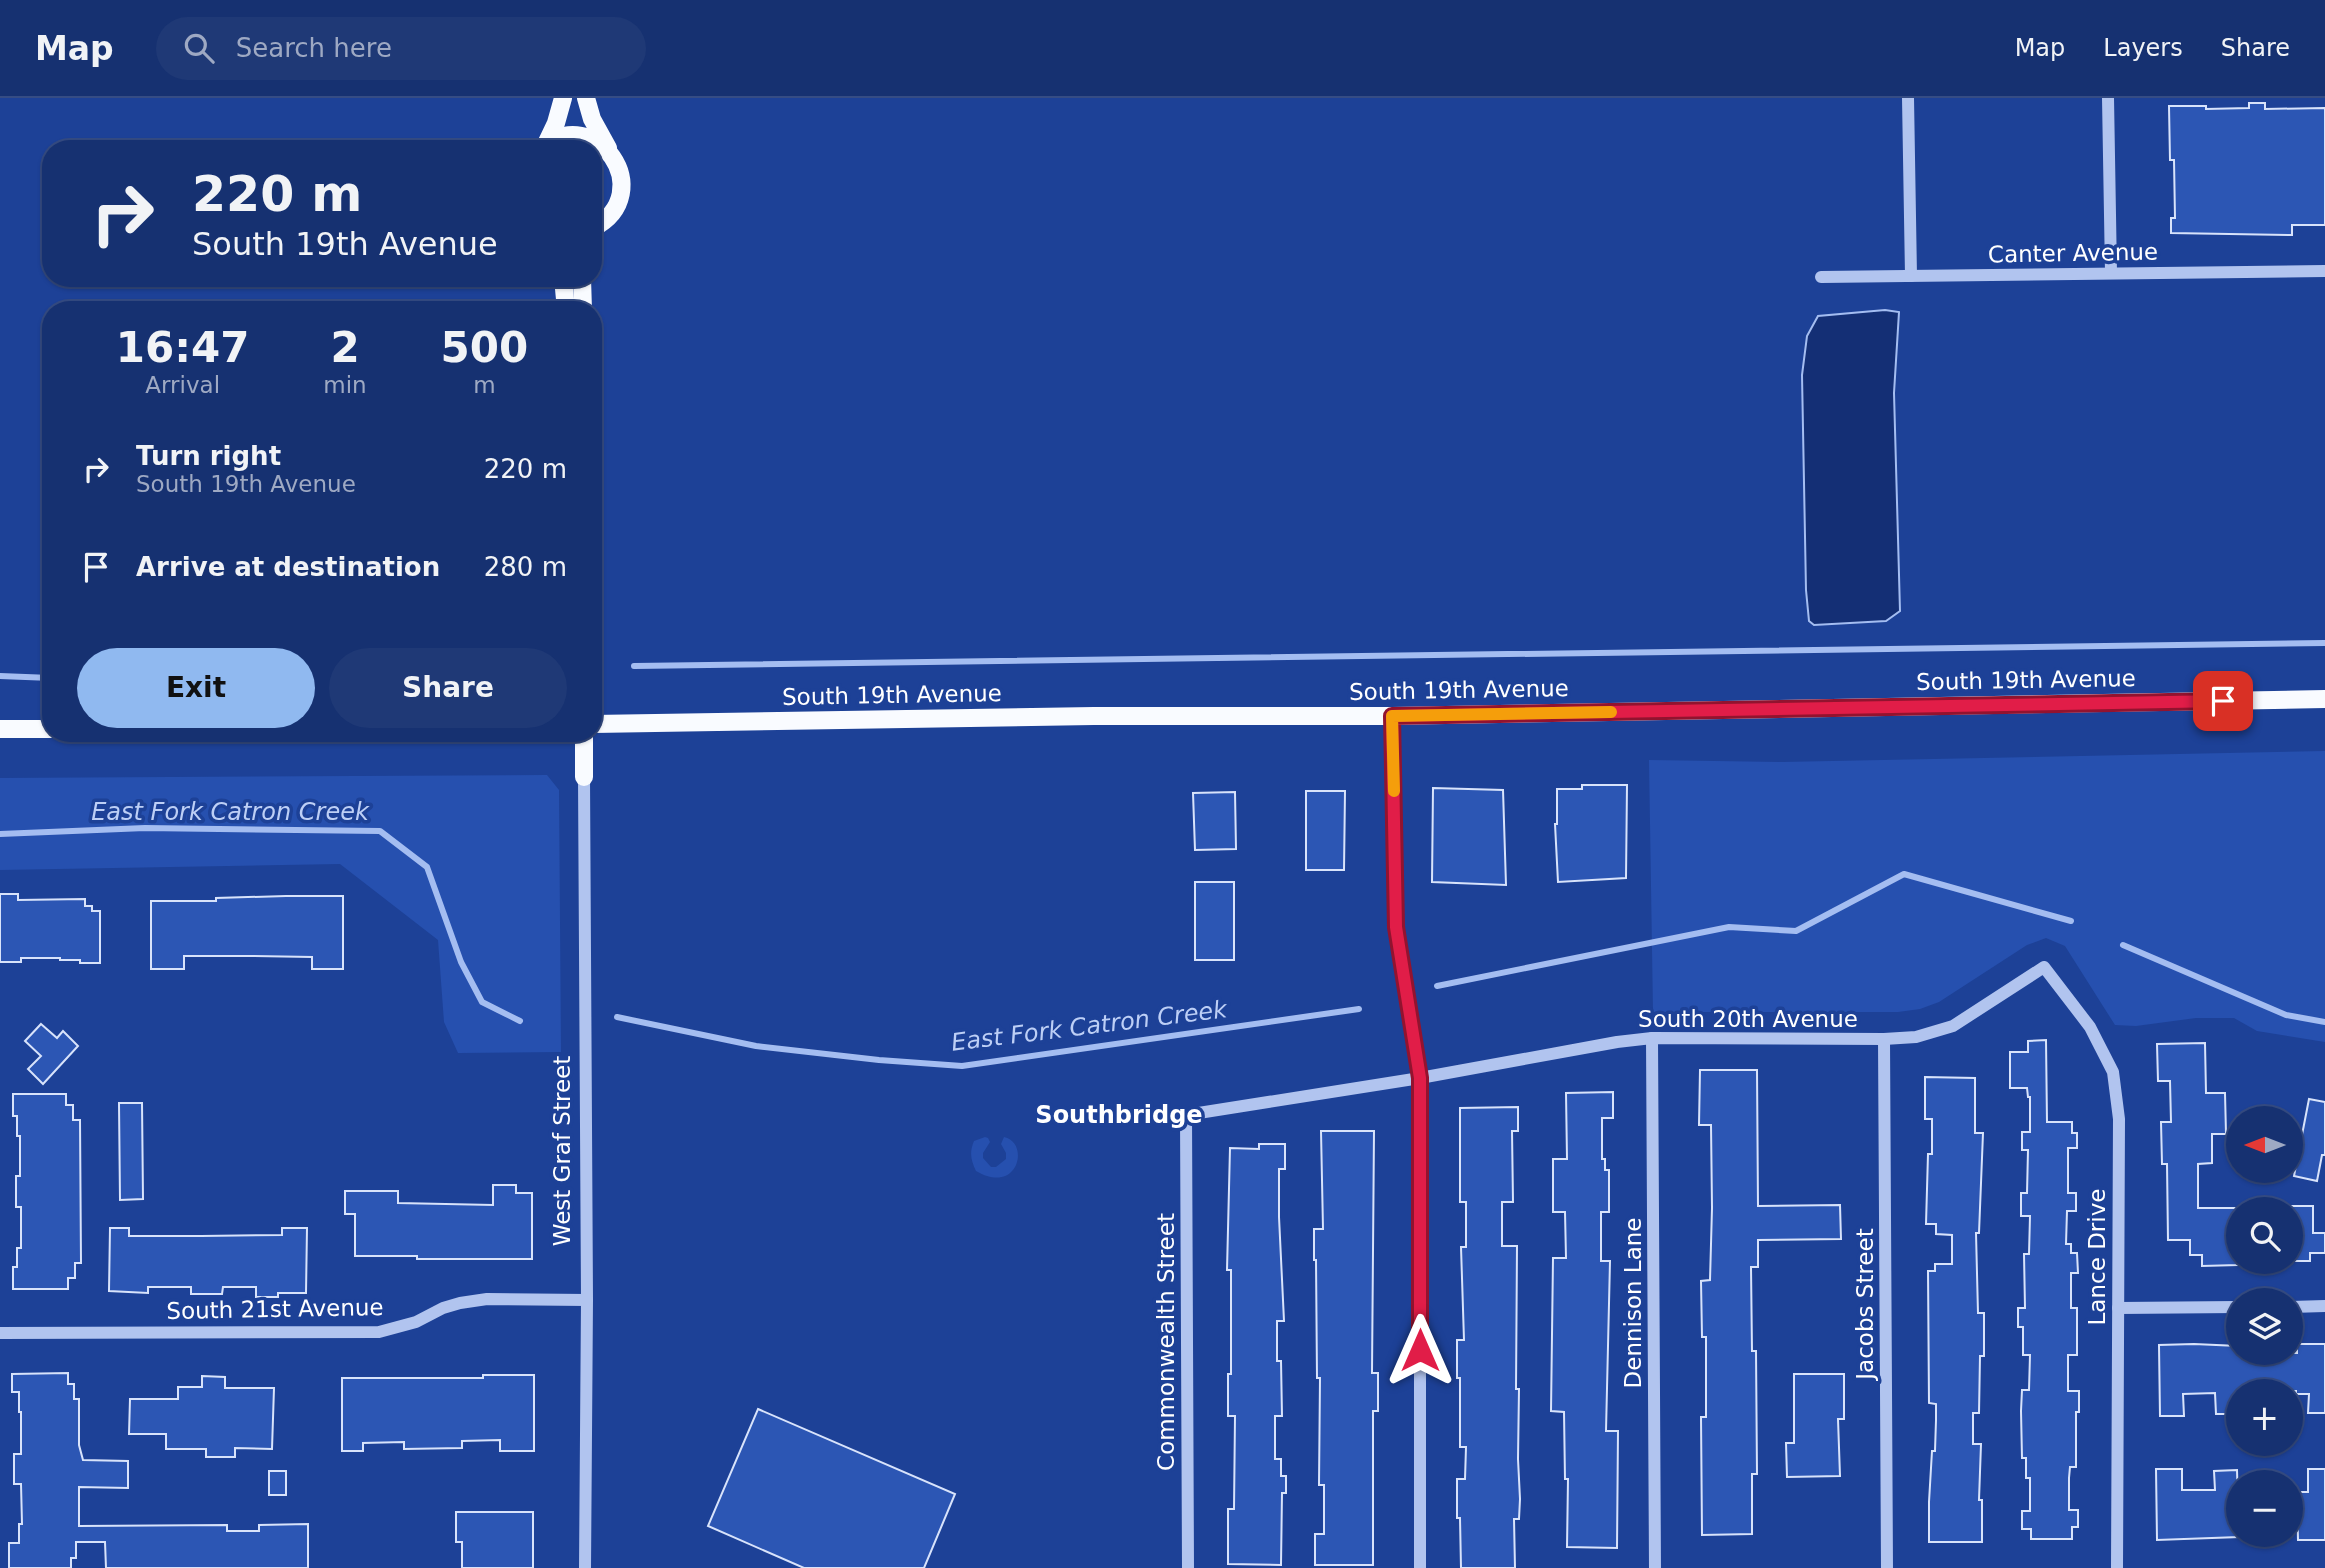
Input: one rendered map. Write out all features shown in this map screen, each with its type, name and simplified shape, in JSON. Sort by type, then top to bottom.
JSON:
[{"type":"main road","points":[[546,140],[556,123],[563,98]]},
{"type":"main road","points":[[586,98],[592,119],[621,172],[621,195],[602,226]]},
{"type":"main road","points":[[556,140],[567,135],[579,135],[591,140]]},
{"type":"main road","points":[[602,145],[610,151]]},
{"type":"main road","points":[[602,222],[610,216]]},
{"type":"main road","name":"South 19th Avenue","points":[[602,724],[1094,716],[1392,716],[2325,699]]},
{"type":"main road","points":[[0,729],[42,729]]},
{"type":"main road","name":"West Graf Street","points":[[584,742],[584,777]]},
{"type":"street","points":[[1909,98],[1911,276]]},
{"type":"street","points":[[2108,98],[2110,273]]},
{"type":"street","name":"Canter Avenue","points":[[1821,277],[2325,271]]},
{"type":"street","points":[[1392,716],[1396,927],[1420,1078],[1420,1568]]},
{"type":"street","name":"West Graf Street","points":[[584,777],[587,1300],[585,1568]]},
{"type":"street","name":"South 20th Avenue","points":[[1186,1115],[1652,1038],[1916,1037],[1953,1026],[2044,967]]},
{"type":"street","name":"Lance Drive","points":[[2044,967],[2090,1027],[2113,1072],[2119,1119],[2117,1568]]},
{"type":"street","name":"Dennison Lane","points":[[1652,1038],[1655,1568]]},
{"type":"street","name":"Jacobs Street","points":[[1884,1039],[1887,1568]]},
{"type":"street","name":"Commonwealth Street","points":[[1186,1115],[1188,1568]]},
{"type":"street","name":"South 21st Avenue","points":[[0,1333],[379,1332],[416,1322],[443,1308],[460,1303],[487,1299],[587,1300]]},
{"type":"street","points":[[2303,1307],[2325,1306]]},
{"type":"street","points":[[2118,1308],[2226,1307]]},
{"type":"shaded area","points":[[1885,310],[1899,312],[1894,393],[1900,611],[1886,621],[1814,625],[1809,621],[1806,590],[1802,375],[1807,336],[1818,316]]},
{"type":"shaded area","points":[[2325,751],[2325,1042],[2257,1031],[2234,1018],[2196,1018],[2136,1026],[2115,1025],[2065,946],[2046,938],[2027,945],[1939,1002],[1920,1009],[1898,1012],[1653,1012],[1649,760],[1782,762]]},
{"type":"shaded area","points":[[547,775],[559,790],[561,1052],[458,1053],[444,1022],[438,940],[340,864],[0,870],[0,778]]},
{"type":"shaded area","points":[[985,1137],[990,1142],[983,1158],[991,1167],[996,1167],[1006,1159],[1001,1144],[1004,1137],[1012,1141],[1017,1148],[1018,1157],[1011,1173],[1002,1177],[991,1177],[976,1171],[971,1156],[972,1145],[974,1141]]},
{"type":"building","points":[[2249,103],[2265,103],[2265,109],[2325,108],[2325,225],[2292,225],[2292,235],[2171,233],[2171,218],[2175,218],[2174,160],[2170,160],[2169,106],[2249,108]]},
{"type":"building","points":[[1582,785],[1627,785],[1626,878],[1558,882],[1555,824],[1557,789],[1582,789]]},
{"type":"building","points":[[1433,788],[1503,790],[1506,885],[1432,882]]},
{"type":"building","points":[[1306,791],[1345,791],[1344,870],[1306,870]]},
{"type":"building","points":[[1235,792],[1236,849],[1195,850],[1193,793]]},
{"type":"building","points":[[1195,882],[1234,882],[1234,960],[1195,960]]},
{"type":"building","points":[[0,894],[18,894],[18,900],[85,899],[85,906],[92,906],[92,911],[100,911],[100,963],[80,963],[80,960],[60,958],[21,958],[21,962],[0,962]]},
{"type":"building","points":[[343,896],[343,969],[312,969],[312,957],[184,956],[184,969],[151,969],[151,901],[216,901],[216,898]]},
{"type":"building","points":[[41,1024],[57,1038],[63,1031],[78,1046],[43,1084],[28,1069],[41,1056],[25,1041]]},
{"type":"building","points":[[2046,1040],[2047,1122],[2072,1122],[2072,1133],[2077,1133],[2077,1148],[2068,1148],[2068,1193],[2076,1193],[2076,1211],[2067,1211],[2066,1244],[2071,1244],[2071,1253],[2077,1253],[2078,1273],[2071,1273],[2071,1308],[2077,1308],[2077,1355],[2068,1355],[2068,1391],[2079,1391],[2079,1412],[2076,1412],[2076,1467],[2070,1467],[2069,1478],[2069,1510],[2078,1510],[2078,1527],[2072,1527],[2072,1539],[2031,1539],[2031,1529],[2022,1529],[2022,1511],[2030,1511],[2030,1478],[2026,1478],[2026,1458],[2022,1458],[2021,1411],[2022,1390],[2029,1390],[2030,1355],[2023,1355],[2023,1327],[2018,1327],[2018,1308],[2025,1308],[2024,1254],[2029,1254],[2030,1216],[2021,1216],[2021,1193],[2027,1193],[2028,1150],[2022,1150],[2022,1132],[2030,1132],[2030,1097],[2027,1088],[2010,1088],[2010,1052],[2028,1052],[2028,1041]]},
{"type":"building","points":[[2205,1043],[2206,1093],[2225,1093],[2226,1134],[2212,1134],[2212,1163],[2198,1164],[2198,1208],[2226,1208],[2226,1265],[2202,1266],[2202,1255],[2190,1255],[2190,1240],[2168,1240],[2167,1164],[2162,1164],[2161,1122],[2171,1122],[2170,1081],[2158,1081],[2157,1044]]},
{"type":"building","points":[[1700,1070],[1757,1070],[1758,1206],[1840,1205],[1841,1239],[1758,1240],[1758,1267],[1751,1267],[1752,1351],[1756,1351],[1757,1474],[1752,1474],[1752,1534],[1702,1535],[1701,1417],[1706,1417],[1706,1337],[1702,1337],[1701,1281],[1710,1280],[1712,1208],[1711,1125],[1699,1125]]},
{"type":"building","points":[[1925,1077],[1975,1078],[1975,1133],[1983,1133],[1979,1233],[1976,1233],[1978,1313],[1984,1313],[1984,1356],[1980,1356],[1979,1413],[1973,1413],[1973,1444],[1981,1444],[1979,1500],[1982,1500],[1982,1542],[1929,1542],[1936,1404],[1929,1403],[1928,1271],[1935,1271],[1935,1264],[1952,1264],[1952,1235],[1936,1234],[1936,1224],[1926,1224],[1932,1119],[1925,1119]]},
{"type":"building","points":[[1613,1092],[1613,1118],[1602,1118],[1602,1159],[1605,1159],[1605,1170],[1609,1170],[1609,1212],[1601,1212],[1601,1261],[1610,1261],[1606,1431],[1618,1431],[1617,1548],[1567,1547],[1568,1479],[1565,1479],[1564,1412],[1551,1411],[1553,1258],[1566,1258],[1565,1212],[1553,1212],[1553,1159],[1567,1159],[1566,1093]]},
{"type":"building","points":[[13,1094],[66,1094],[66,1105],[73,1105],[73,1120],[80,1120],[81,1263],[75,1263],[75,1278],[68,1278],[68,1289],[13,1289],[13,1267],[17,1267],[17,1248],[21,1248],[21,1207],[16,1207],[16,1176],[20,1176],[20,1136],[17,1136],[17,1116],[13,1116]]},
{"type":"building","points":[[2309,1099],[2325,1102],[2325,1155],[2322,1155],[2317,1181],[2303,1178],[2303,1130]]},
{"type":"building","points":[[119,1103],[142,1103],[143,1199],[120,1200]]},
{"type":"building","points":[[1518,1107],[1518,1131],[1512,1131],[1513,1202],[1502,1202],[1502,1246],[1517,1246],[1516,1389],[1519,1389],[1520,1499],[1519,1519],[1514,1519],[1515,1568],[1461,1568],[1457,1479],[1465,1479],[1466,1447],[1460,1447],[1457,1340],[1464,1340],[1461,1247],[1466,1247],[1466,1202],[1460,1202],[1460,1108]]},
{"type":"building","points":[[1321,1131],[1374,1131],[1372,1373],[1378,1373],[1378,1411],[1373,1411],[1373,1565],[1315,1565],[1315,1534],[1324,1534],[1324,1485],[1319,1485],[1320,1378],[1317,1378],[1314,1260],[1314,1229],[1323,1229]]},
{"type":"building","points":[[1259,1144],[1285,1144],[1285,1169],[1279,1169],[1284,1321],[1277,1321],[1277,1361],[1281,1361],[1282,1416],[1275,1416],[1275,1459],[1281,1459],[1281,1476],[1286,1476],[1286,1493],[1282,1493],[1281,1565],[1228,1564],[1228,1509],[1234,1509],[1235,1416],[1228,1416],[1228,1374],[1231,1374],[1231,1270],[1227,1270],[1230,1148],[1259,1149]]},
{"type":"building","points":[[493,1185],[516,1185],[516,1193],[532,1193],[532,1259],[355,1256],[355,1214],[345,1214],[345,1191],[398,1191],[398,1203],[493,1205]]},
{"type":"building","points":[[2303,1206],[2313,1206],[2313,1233],[2325,1233],[2325,1253],[2310,1253],[2310,1261],[2303,1261]]},
{"type":"building","points":[[110,1228],[129,1228],[129,1236],[201,1236],[282,1235],[282,1228],[307,1228],[306,1293],[278,1293],[278,1297],[256,1297],[256,1287],[223,1287],[222,1294],[191,1294],[191,1287],[148,1287],[148,1293],[109,1291]]},
{"type":"building","points":[[2303,1344],[2325,1344],[2325,1413],[2308,1413],[2309,1394],[2303,1394],[2303,1379],[2226,1379],[2226,1414],[2216,1414],[2215,1393],[2183,1394],[2184,1416],[2160,1416],[2159,1345],[2226,1345],[2226,1365],[2303,1365]]},
{"type":"building","points":[[68,1373],[68,1384],[74,1384],[74,1399],[79,1399],[79,1445],[83,1460],[128,1461],[128,1488],[79,1487],[79,1526],[227,1525],[227,1531],[259,1531],[259,1525],[308,1524],[308,1568],[106,1568],[105,1542],[76,1542],[76,1558],[71,1558],[71,1568],[9,1568],[9,1543],[19,1543],[19,1524],[22,1524],[21,1484],[14,1484],[14,1454],[21,1454],[21,1412],[19,1392],[12,1392],[12,1374]]},
{"type":"building","points":[[1794,1374],[1844,1374],[1844,1419],[1838,1419],[1840,1476],[1787,1477],[1786,1443],[1794,1443]]},
{"type":"building","points":[[483,1375],[534,1375],[534,1451],[500,1451],[500,1440],[462,1441],[462,1448],[404,1449],[404,1442],[363,1443],[363,1451],[342,1451],[342,1378],[483,1378]]},
{"type":"building","points":[[202,1376],[225,1377],[225,1388],[274,1388],[272,1449],[235,1448],[235,1457],[206,1457],[206,1449],[166,1449],[166,1434],[129,1434],[130,1399],[178,1399],[178,1387],[202,1387]]},
{"type":"building","points":[[758,1409],[955,1494],[924,1568],[804,1568],[708,1526]]},
{"type":"building","points":[[2156,1469],[2182,1469],[2182,1490],[2215,1490],[2214,1471],[2226,1470],[2226,1537],[2157,1540]]},
{"type":"building","points":[[2308,1469],[2325,1469],[2325,1540],[2303,1540],[2303,1492],[2308,1492]]},
{"type":"building","points":[[269,1471],[286,1471],[286,1495],[269,1495]]},
{"type":"building","points":[[456,1512],[533,1512],[533,1568],[462,1568],[462,1542],[456,1542]]},
{"type":"waterway","points":[[634,666],[2325,643]]},
{"type":"waterway","points":[[0,676],[42,678]]},
{"type":"waterway","name":"East Fork Catron Creek","points":[[0,834],[145,828],[380,831],[427,867],[461,962],[482,1002],[520,1021]]},
{"type":"waterway","name":"East Fork Catron Creek","points":[[1437,986],[1729,927],[1796,931],[1904,874],[2071,921]]},
{"type":"waterway","name":"East Fork Catron Creek","points":[[2123,945],[2286,1015],[2325,1022]]},
{"type":"waterway","name":"East Fork Catron Creek","points":[[617,1017],[756,1046],[962,1066],[1359,1009]]},
{"type":"slow traffic","points":[[1394,791],[1392,716],[1611,712]]},
{"type":"district","name":"Southbridge","points":[[1119,1115]]},
{"type":"route","points":[[1420,1350],[1420,1078],[1396,927],[1392,716],[2223,701]]}]
